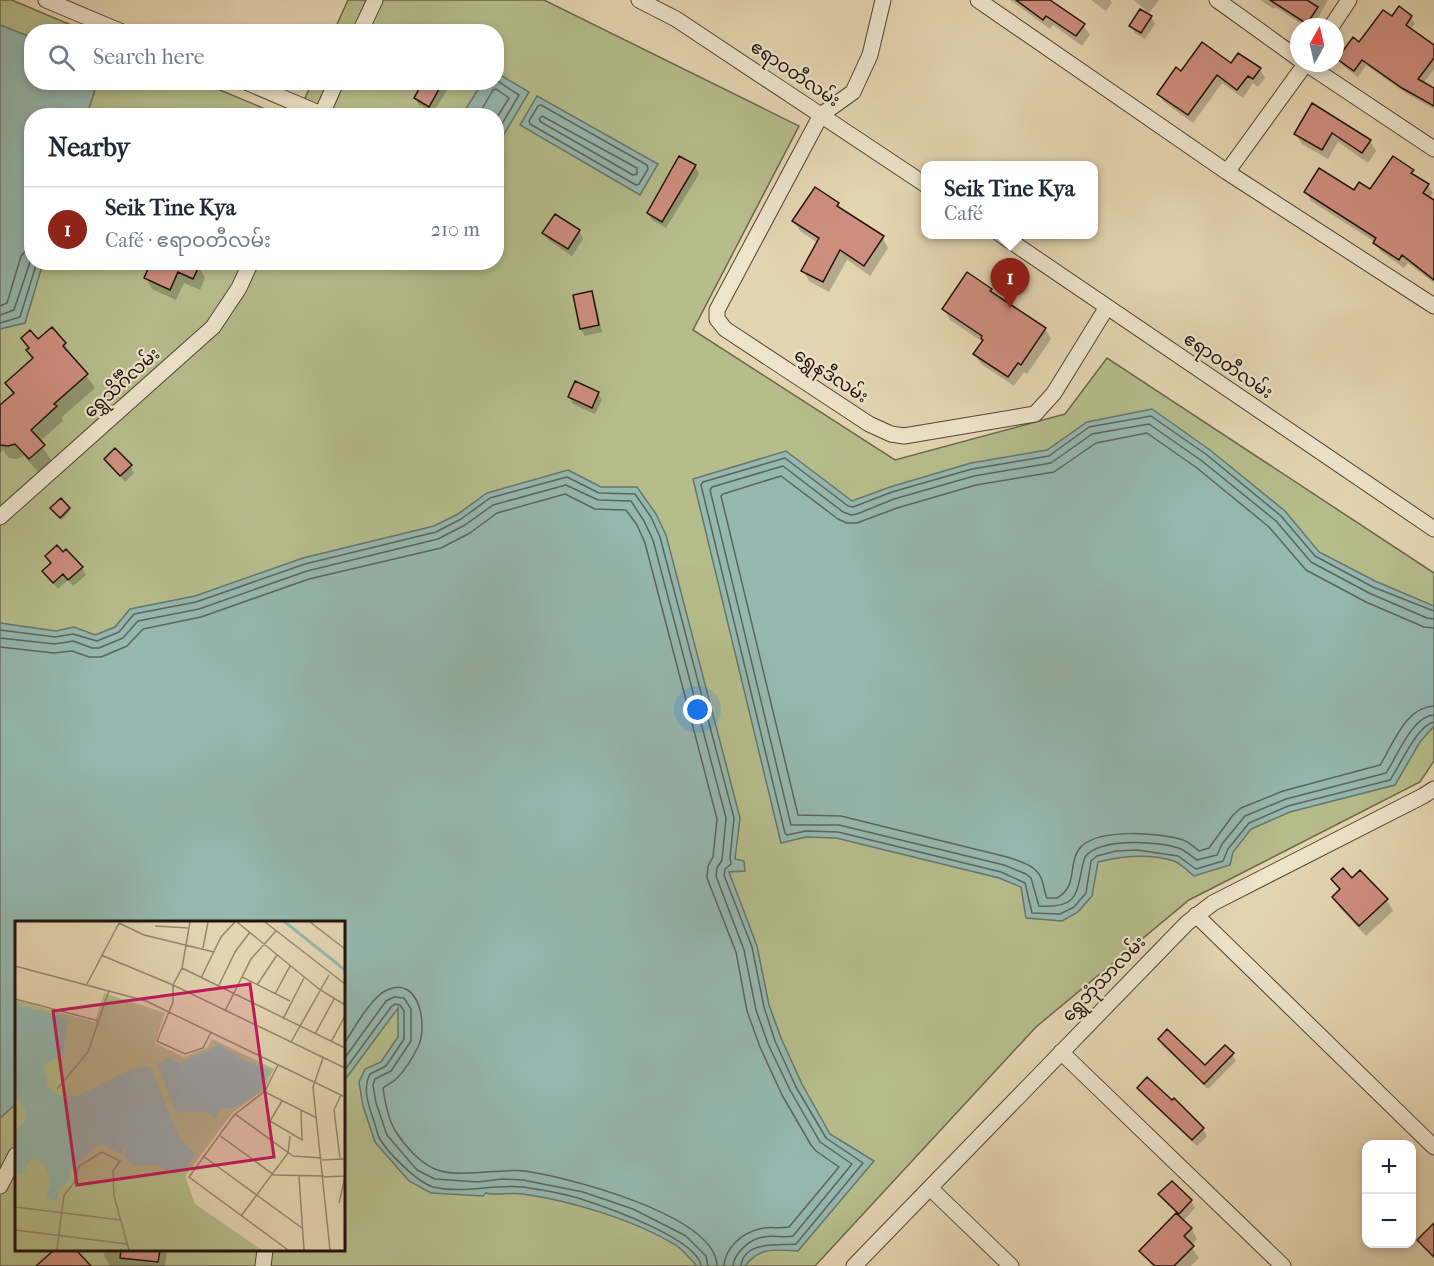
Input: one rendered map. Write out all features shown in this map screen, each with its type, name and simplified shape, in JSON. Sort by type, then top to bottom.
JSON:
[{"type":"street","points":[[46,0],[103,24]]},
{"type":"street","points":[[364,24],[375,0]]},
{"type":"street","name":"ဧရာဝတီလမ်း","points":[[639,0],[676,19],[921,182]]},
{"type":"street","points":[[821,114],[853,92],[870,55],[883,0]]},
{"type":"street","points":[[978,0],[1227,172],[1434,306]]},
{"type":"street","points":[[1217,0],[1290,52]]},
{"type":"street","points":[[1337,18],[1349,0]]},
{"type":"street","points":[[1227,172],[1297,72]]},
{"type":"street","points":[[1319,72],[1434,150]]},
{"type":"street","points":[[264,90],[305,108]]},
{"type":"street","points":[[324,108],[332,90]]},
{"type":"street","name":"ရွှေနဒီလမ်း","points":[[821,114],[717,310],[717,319],[725,329],[869,424],[891,434],[904,436],[1035,414],[1054,393],[1107,307]]},
{"type":"street","name":"ဧရာဝတီလမ်း","points":[[1007,239],[1434,529]]},
{"type":"street","name":"ရွှေသိင်္ဂီလမ်း","points":[[0,517],[213,327],[239,288],[247,270]]},
{"type":"street","name":"ရွှေဘုံသာလမ်း","points":[[854,1266],[1196,915],[1213,903],[1433,790]]},
{"type":"street","points":[[1196,915],[1434,1147]]},
{"type":"street","points":[[1061,1053],[1283,1266]]},
{"type":"street","points":[[0,1186],[15,1157]]},
{"type":"street","points":[[930,1188],[1011,1266]]},
{"type":"street","points":[[263,1266],[265,1251]]},
{"type":"green space","points":[[0,0],[12,0],[69,24],[24,24],[24,90],[220,90],[263,108],[24,108],[24,270],[504,270],[504,108],[300,108],[309,90],[504,90],[504,24],[337,24],[348,0],[544,0],[799,126],[693,330],[895,460],[1065,414],[1107,358],[1434,573],[1434,761],[1420,782],[1189,900],[1036,1027],[815,1266],[0,1266]]},
{"type":"water","points":[[0,25],[24,34],[24,90],[95,90],[89,108],[24,108],[24,270],[41,270],[25,323],[0,329]]},
{"type":"water","points":[[504,77],[529,92],[504,134],[504,108],[466,108],[478,90],[504,90]]},
{"type":"water","points":[[537,96],[658,164],[640,195],[520,125]]},
{"type":"water","points":[[1152,409],[1210,450],[1285,511],[1319,552],[1375,581],[1434,606],[1434,726],[1420,742],[1395,785],[1290,812],[1251,829],[1233,852],[1230,865],[1194,876],[1174,861],[1165,858],[1126,857],[1098,862],[1092,896],[1078,912],[1062,921],[1026,918],[1021,887],[999,878],[836,838],[806,837],[781,843],[693,479],[786,451],[852,501],[971,463],[1047,450],[1087,422]]},
{"type":"water","points":[[568,470],[601,487],[637,487],[656,514],[666,535],[740,818],[735,859],[744,861],[745,871],[729,872],[757,946],[769,1005],[802,1084],[830,1134],[874,1161],[798,1251],[763,1252],[745,1266],[697,1266],[680,1248],[642,1228],[603,1213],[542,1197],[518,1194],[486,1193],[483,1196],[431,1193],[409,1181],[375,1142],[363,1106],[359,1082],[365,1069],[381,1062],[398,1037],[398,1008],[345,1080],[345,921],[15,921],[15,1105],[0,1118],[0,623],[56,631],[74,627],[95,635],[115,627],[130,609],[195,596],[303,558],[434,526],[458,514],[487,493]]},
{"type":"building","points":[[1016,0],[1050,0],[1085,24],[1076,36],[1046,16],[1043,20]]},
{"type":"building","points":[[1270,0],[1307,0],[1318,7],[1311,18],[1298,18]]},
{"type":"building","points":[[1399,6],[1412,16],[1406,25],[1434,45],[1434,58],[1418,79],[1434,88],[1434,106],[1402,88],[1362,60],[1354,71],[1344,64],[1344,49],[1353,37],[1359,42],[1383,10],[1392,16]]},
{"type":"building","points":[[1140,9],[1152,16],[1141,33],[1129,26]]},
{"type":"building","points":[[1202,42],[1231,63],[1238,53],[1261,68],[1253,79],[1248,76],[1237,90],[1217,75],[1188,115],[1157,94],[1176,67],[1181,71]]},
{"type":"building","points":[[418,90],[439,90],[429,107],[414,98]]},
{"type":"building","points":[[1312,103],[1371,140],[1362,153],[1332,133],[1322,150],[1294,134]]},
{"type":"building","points":[[679,156],[696,165],[662,222],[647,213]]},
{"type":"building","points":[[1393,156],[1414,170],[1411,173],[1429,184],[1423,193],[1434,200],[1434,280],[1402,255],[1399,260],[1373,243],[1376,238],[1304,192],[1319,168],[1354,190],[1359,182],[1370,189]]},
{"type":"building","points":[[815,187],[839,203],[837,206],[884,236],[864,266],[840,250],[823,282],[801,271],[819,238],[792,221]]},
{"type":"building","points":[[555,214],[580,230],[568,249],[542,233]]},
{"type":"building","points":[[148,270],[197,270],[193,279],[178,272],[170,290],[144,278]]},
{"type":"building","points":[[967,272],[992,289],[990,291],[1046,328],[1021,365],[1018,363],[1008,377],[973,354],[983,340],[982,336],[942,309]]},
{"type":"building","points":[[592,291],[599,325],[580,329],[573,295]]},
{"type":"building","points":[[52,327],[66,343],[63,346],[88,374],[54,404],[57,406],[31,430],[45,445],[29,459],[15,444],[0,445],[0,405],[14,393],[5,383],[33,358],[26,350],[29,348],[21,338],[30,330],[38,339]]},
{"type":"building","points":[[575,381],[599,392],[592,408],[568,397]]},
{"type":"building","points":[[115,448],[132,465],[120,476],[104,459]]},
{"type":"building","points":[[61,498],[70,508],[60,518],[50,508]]},
{"type":"building","points":[[57,545],[63,552],[66,549],[83,567],[68,580],[63,574],[53,583],[42,571],[51,563],[45,556]]},
{"type":"building","points":[[1343,868],[1352,878],[1360,870],[1388,899],[1359,926],[1332,897],[1340,889],[1331,879]]},
{"type":"building","points":[[1167,1029],[1205,1065],[1225,1045],[1234,1053],[1204,1084],[1158,1039]]},
{"type":"building","points":[[1147,1077],[1172,1100],[1174,1098],[1204,1128],[1192,1140],[1137,1088]]},
{"type":"building","points":[[1172,1181],[1192,1200],[1179,1214],[1158,1194]]},
{"type":"building","points":[[1176,1213],[1192,1228],[1184,1236],[1194,1246],[1174,1266],[1155,1266],[1139,1251]]},
{"type":"building","points":[[1434,1223],[1434,1257],[1417,1240]]},
{"type":"building","points":[[53,1251],[77,1251],[91,1266],[36,1266]]},
{"type":"building","points":[[121,1251],[160,1251],[158,1262],[120,1258]]},
{"type":"place","name":"Seik Tine Kya","points":[[1010,308]]}]
